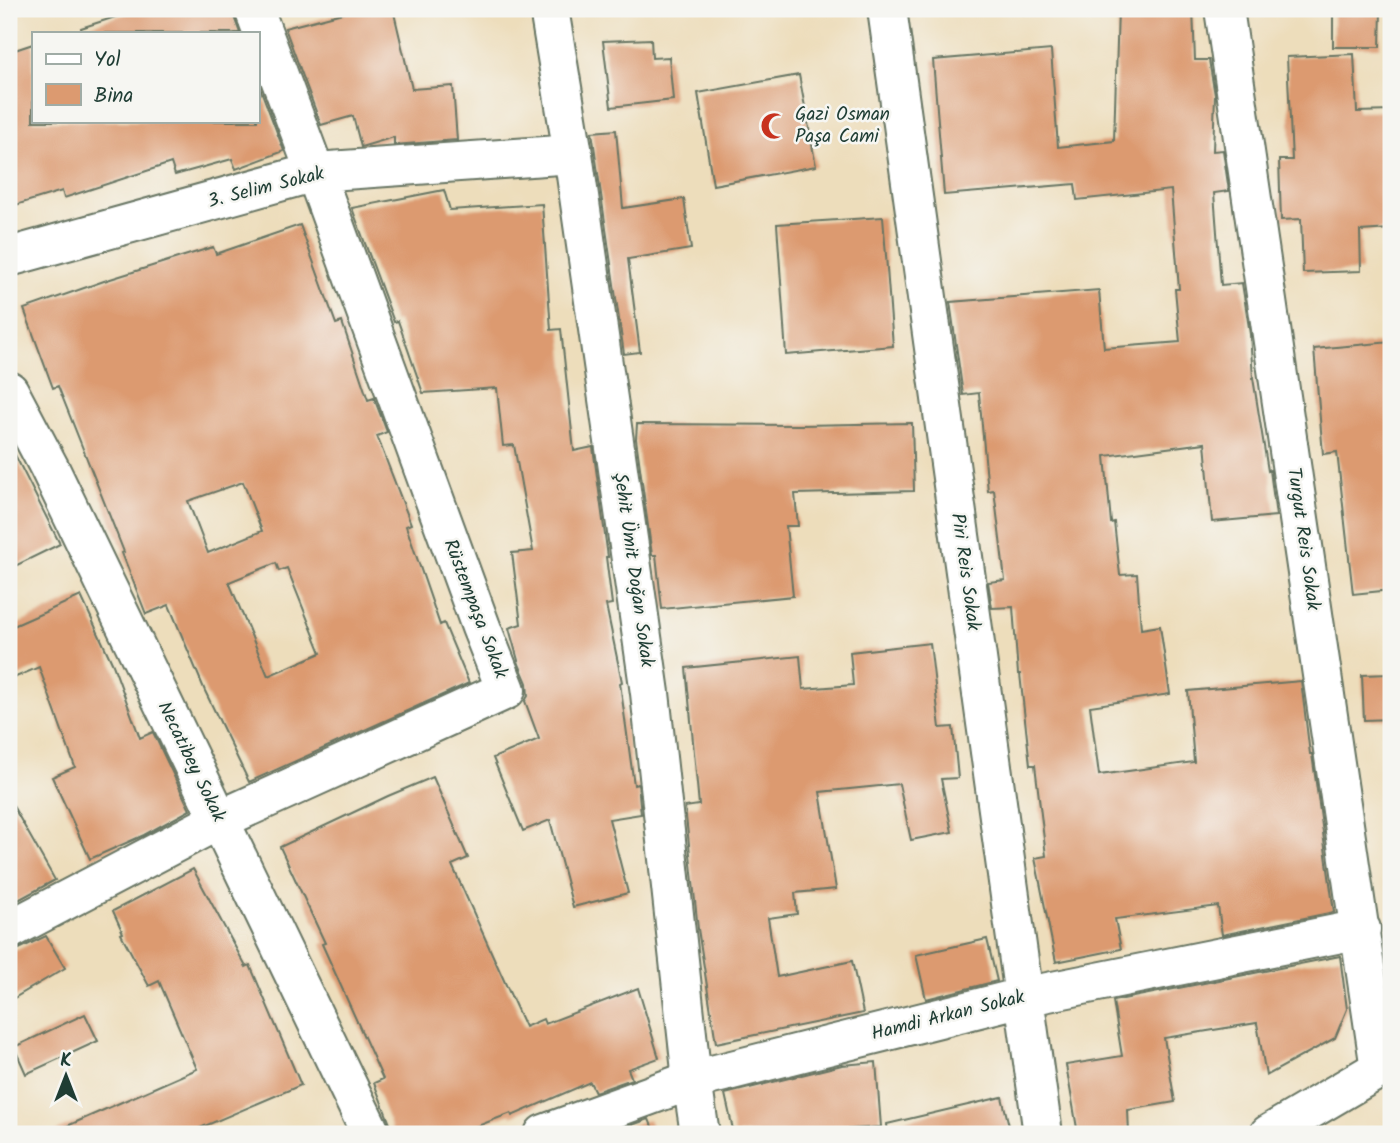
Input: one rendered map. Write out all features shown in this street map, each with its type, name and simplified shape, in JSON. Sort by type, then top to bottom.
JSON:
[{"type":"street","name":"Rüstempaşa Sokak","points":[[9,930],[219,820],[506,690],[254,9]]},
{"type":"street","name":"Şehit Ümit Doğan Sokak","points":[[549,9],[573,154],[650,693],[700,1134]]},
{"type":"street","name":"Piri Reis Sokak","points":[[887,9],[1043,1134]]},
{"type":"street","name":"Turgut Reis Sokak","points":[[1224,9],[1361,929],[1386,1065]]},
{"type":"street","name":"3. Selim Sokak","points":[[9,257],[315,172],[573,154]]},
{"type":"street","name":"Necatibey Sokak","points":[[9,391],[50,467],[371,1134]]},
{"type":"street","name":"Hamdi Arkan Sokak","points":[[544,1134],[692,1080],[1023,997],[1361,929]]},
{"type":"street","points":[[1269,1134],[1386,1065]]},
{"type":"building","points":[[140,9],[233,9],[240,32],[82,32],[81,28]]},
{"type":"building","points":[[358,9],[393,9],[412,89],[453,86],[457,140],[394,145],[394,137],[361,147],[353,116],[321,125],[285,28]]},
{"type":"building","points":[[1118,9],[1193,9],[1195,60],[1209,60],[1215,95],[1213,151],[1223,150],[1229,191],[1214,193],[1221,285],[1242,283],[1253,378],[1276,516],[1212,522],[1205,443],[1105,456],[1111,523],[1114,522],[1120,575],[1137,574],[1141,629],[1160,626],[1170,694],[1090,706],[1099,775],[1194,762],[1188,691],[1301,681],[1334,912],[1222,935],[1218,906],[1115,919],[1121,949],[1056,962],[1035,858],[1046,856],[1035,765],[1030,765],[1018,674],[1013,607],[992,608],[988,582],[1005,580],[994,490],[988,491],[979,393],[963,395],[950,302],[1099,290],[1104,348],[1180,342],[1175,289],[1179,289],[1171,190],[1077,200],[1075,184],[944,195],[933,60],[1051,50],[1058,147],[1114,141]]},
{"type":"building","points":[[1333,10],[1381,10],[1380,47],[1333,47]]},
{"type":"building","points":[[651,39],[652,58],[669,57],[673,100],[611,107],[603,41]]},
{"type":"building","points":[[32,44],[32,122],[259,122],[259,85],[284,151],[236,169],[232,159],[175,175],[171,163],[64,198],[62,191],[9,207],[9,52]]},
{"type":"building","points":[[1354,54],[1357,112],[1391,111],[1391,229],[1360,231],[1361,271],[1303,273],[1301,219],[1281,220],[1279,160],[1292,160],[1287,57]]},
{"type":"building","name":"Gazi Osman Paşa Cami","points":[[799,75],[816,166],[713,185],[698,93]]},
{"type":"building","points":[[616,130],[623,208],[684,199],[691,249],[628,259],[640,352],[624,354],[592,132]]},
{"type":"building","points":[[444,190],[450,210],[542,204],[551,330],[561,329],[574,451],[593,447],[612,604],[606,605],[622,682],[620,683],[634,785],[638,784],[641,814],[609,819],[628,893],[573,907],[550,820],[523,831],[493,758],[539,739],[525,701],[528,696],[527,683],[509,628],[521,624],[512,553],[533,551],[514,445],[503,446],[497,388],[423,393],[398,321],[394,322],[352,208]]},
{"type":"building","points":[[883,217],[893,346],[786,355],[777,224]]},
{"type":"building","points":[[300,225],[336,324],[342,322],[368,400],[374,398],[387,432],[377,436],[411,524],[406,526],[440,625],[444,623],[469,683],[249,782],[205,691],[169,605],[146,614],[58,386],[53,388],[24,309],[213,247],[216,254]],"holes":[[[243,482],[262,531],[208,553],[188,501]],[[276,563],[279,571],[287,568],[321,653],[268,676],[229,582]]]},
{"type":"building","points":[[1391,342],[1391,590],[1353,594],[1337,452],[1323,454],[1314,349]]},
{"type":"building","points":[[912,423],[914,491],[795,494],[798,526],[786,526],[793,596],[662,609],[656,555],[652,555],[636,439],[637,424]]},
{"type":"building","points":[[9,443],[60,544],[9,569]]},
{"type":"building","points":[[81,596],[113,665],[140,738],[153,732],[190,810],[144,835],[90,859],[52,777],[75,767],[39,667],[9,680],[9,628]]},
{"type":"building","points":[[930,643],[940,728],[953,727],[958,778],[941,779],[952,832],[911,840],[899,784],[820,792],[836,889],[795,893],[797,914],[768,918],[777,977],[852,961],[863,1013],[716,1043],[698,929],[685,807],[699,805],[686,668],[800,656],[803,689],[853,685],[850,652]]},
{"type":"building","points":[[1391,674],[1391,719],[1364,720],[1362,675]]},
{"type":"building","points":[[433,777],[468,858],[452,865],[525,1027],[543,1019],[545,1024],[638,988],[659,1058],[628,1069],[632,1079],[595,1092],[590,1082],[512,1116],[511,1113],[457,1134],[394,1134],[374,1083],[383,1079],[322,944],[325,943],[280,847]]},
{"type":"building","points":[[9,799],[55,880],[9,905]]},
{"type":"building","points":[[193,869],[246,967],[250,965],[301,1085],[186,1134],[49,1134],[197,1069],[159,981],[149,986],[121,934],[123,933],[113,911]]},
{"type":"building","points":[[46,936],[65,968],[9,1001],[9,952]]},
{"type":"building","points":[[987,939],[997,981],[926,999],[916,955]]},
{"type":"building","points":[[1340,956],[1347,1009],[1335,1038],[1266,1076],[1257,1023],[1164,1038],[1175,1102],[1128,1110],[1129,1134],[1078,1134],[1066,1065],[1122,1056],[1113,1001]]},
{"type":"building","points":[[85,1014],[98,1041],[26,1074],[14,1047]]},
{"type":"building","points":[[876,1062],[881,1127],[810,1134],[734,1134],[725,1094],[842,1065]]},
{"type":"building","points":[[1002,1097],[1011,1134],[888,1134],[887,1124]]},
{"type":"building","points":[[649,1119],[655,1134],[617,1134],[615,1131]]},
{"type":"place","name":"Gazi Osman Paşa Cami","points":[[774,126]]}]
